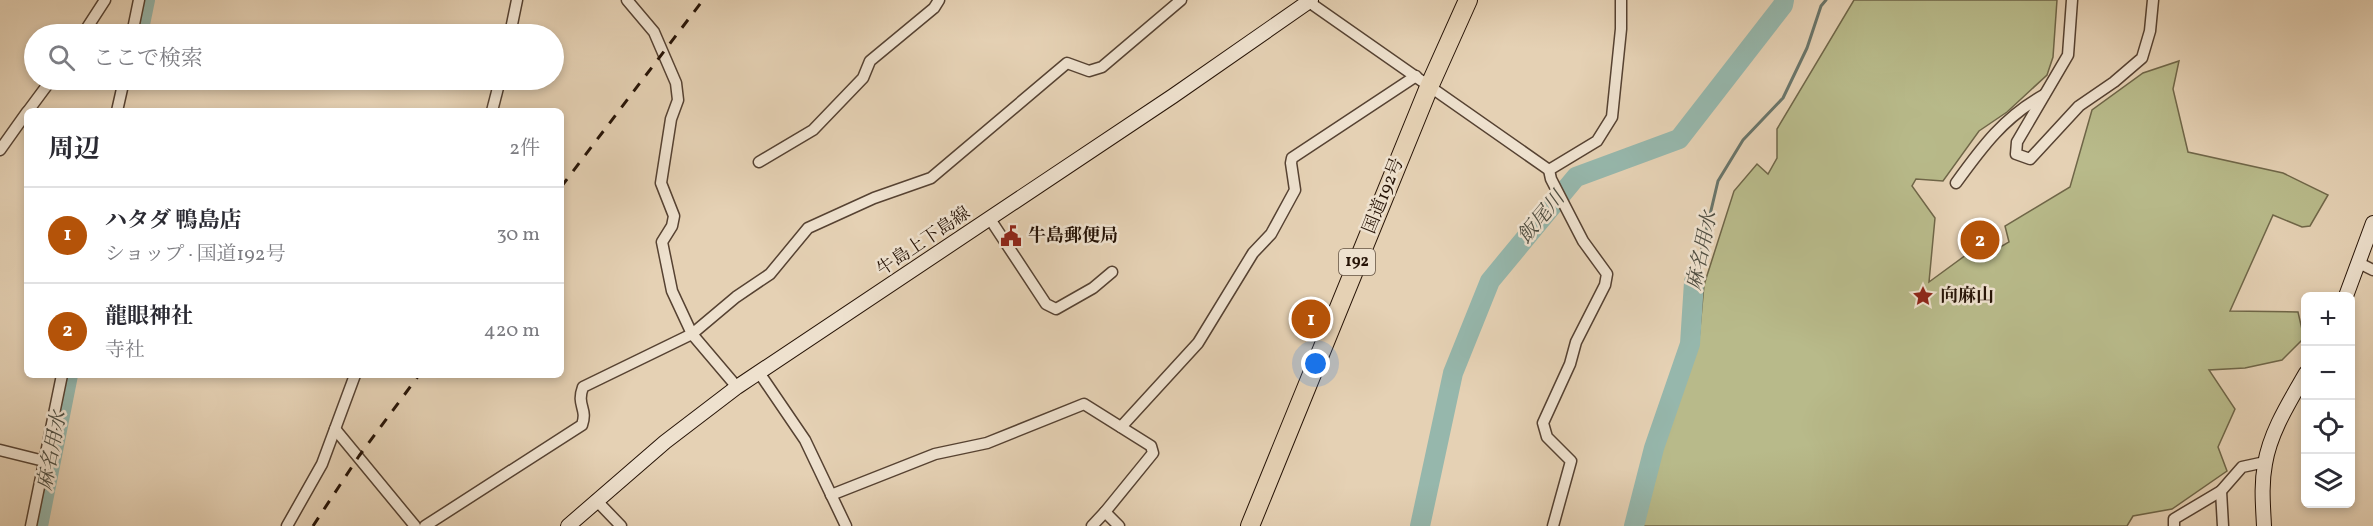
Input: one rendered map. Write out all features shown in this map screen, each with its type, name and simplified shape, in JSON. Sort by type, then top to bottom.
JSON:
[{"type":"highway","name":"国道192号","points":[[1250,526],[1423,82],[1468,0]]},
{"type":"main road","name":"牛島上下島線","points":[[568,526],[665,442],[737,387],[760,374],[990,219],[1308,0]]},
{"type":"main road","points":[[2348,292],[2373,224]]},
{"type":"main road","points":[[2264,526],[2262,491],[2265,462],[2277,426],[2301,382]]},
{"type":"street","points":[[89,24],[105,0]]},
{"type":"street","points":[[134,24],[139,0]]},
{"type":"street","points":[[512,24],[517,0]]},
{"type":"street","points":[[627,0],[654,32],[676,84],[678,100],[671,119],[661,183],[674,216],[672,226],[662,242],[672,291],[692,334],[737,387]]},
{"type":"street","points":[[759,162],[813,130],[863,78],[870,61],[934,8],[939,0]]},
{"type":"street","points":[[425,526],[582,425],[585,416],[579,397],[583,387],[692,334],[736,297],[770,274],[808,228],[874,198],[932,178],[1067,63],[1089,71],[1102,67],[1181,0]]},
{"type":"street","points":[[1308,0],[1342,27],[1423,82],[1550,175],[1580,236],[1606,274],[1605,285],[1576,342],[1570,364],[1543,423],[1547,437],[1571,460],[1553,526]]},
{"type":"street","points":[[1550,175],[1597,141],[1612,117],[1621,29],[1621,0]]},
{"type":"street","points":[[2072,0],[2068,55],[2017,142],[2016,154],[2030,159],[2079,106],[2114,82],[2142,58],[2150,31],[2153,0]]},
{"type":"street","points":[[1121,427],[1198,344],[1253,253],[1271,234],[1295,190],[1292,158],[1423,82]]},
{"type":"street","points":[[30,108],[44,90]]},
{"type":"street","points":[[118,108],[122,90]]},
{"type":"street","points":[[493,108],[497,90]]},
{"type":"street","points":[[1956,183],[1986,142],[2021,108],[2046,94]]},
{"type":"street","points":[[0,150],[24,116]]},
{"type":"street","points":[[990,219],[1046,304],[1056,309],[1093,288],[1112,272]]},
{"type":"street","points":[[2359,263],[2373,270]]},
{"type":"street","points":[[760,374],[805,440],[846,526]]},
{"type":"street","points":[[31,526],[61,378]]},
{"type":"street","points":[[287,526],[322,464],[354,378]]},
{"type":"street","points":[[831,495],[935,454],[987,443],[1084,404],[1151,446],[1153,453],[1092,526]]},
{"type":"street","points":[[335,429],[415,526]]},
{"type":"street","points":[[0,450],[44,461]]},
{"type":"street","points":[[2174,526],[2174,519],[2221,491],[2242,467],[2265,462]]},
{"type":"street","points":[[2221,491],[2223,526]]},
{"type":"street","points":[[596,500],[621,526]]},
{"type":"street","points":[[1106,512],[1119,526]]},
{"type":"green space","points":[[1854,0],[2057,0],[2053,57],[2047,75],[2007,112],[1979,131],[1943,181],[1916,179],[1912,186],[1935,218],[1929,282],[1966,255],[1997,249],[2009,242],[2005,226],[2070,187],[2092,110],[2143,73],[2179,61],[2173,89],[2188,152],[2283,173],[2328,195],[2310,226],[2302,227],[2273,215],[2230,311],[2298,312],[2301,341],[2282,360],[2245,368],[2209,370],[2235,409],[2218,447],[2227,471],[2172,509],[2133,516],[2127,526],[1640,526],[1656,465],[1699,339],[1704,285],[1734,191],[1757,164],[1768,174],[1777,158],[1777,129]]},
{"type":"waterway","name":"麻名用水","points":[[140,24],[145,0]]},
{"type":"waterway","name":"飯尾川","points":[[1420,526],[1453,373],[1490,281],[1576,177],[1679,139],[1783,5],[1784,0]]},
{"type":"waterway","name":"麻名用水","points":[[1694,282],[1718,181],[1743,140],[1783,98],[1807,48],[1821,6],[1826,0]]},
{"type":"waterway","name":"麻名用水","points":[[1634,526],[1654,448],[1690,344],[1694,282]]},
{"type":"waterway","name":"麻名用水","points":[[38,526],[67,378]]},
{"type":"railway","points":[[564,183],[703,0]]},
{"type":"railway","points":[[313,526],[359,456],[417,378]]},
{"type":"place","name":"牛島郵便局","points":[[1011,236]]},
{"type":"place","name":"龍眼神社","points":[[1980,240]]},
{"type":"place","name":"向麻山","points":[[1923,296]]},
{"type":"place","name":"ハタダ 鴨島店","points":[[1311,319]]}]
